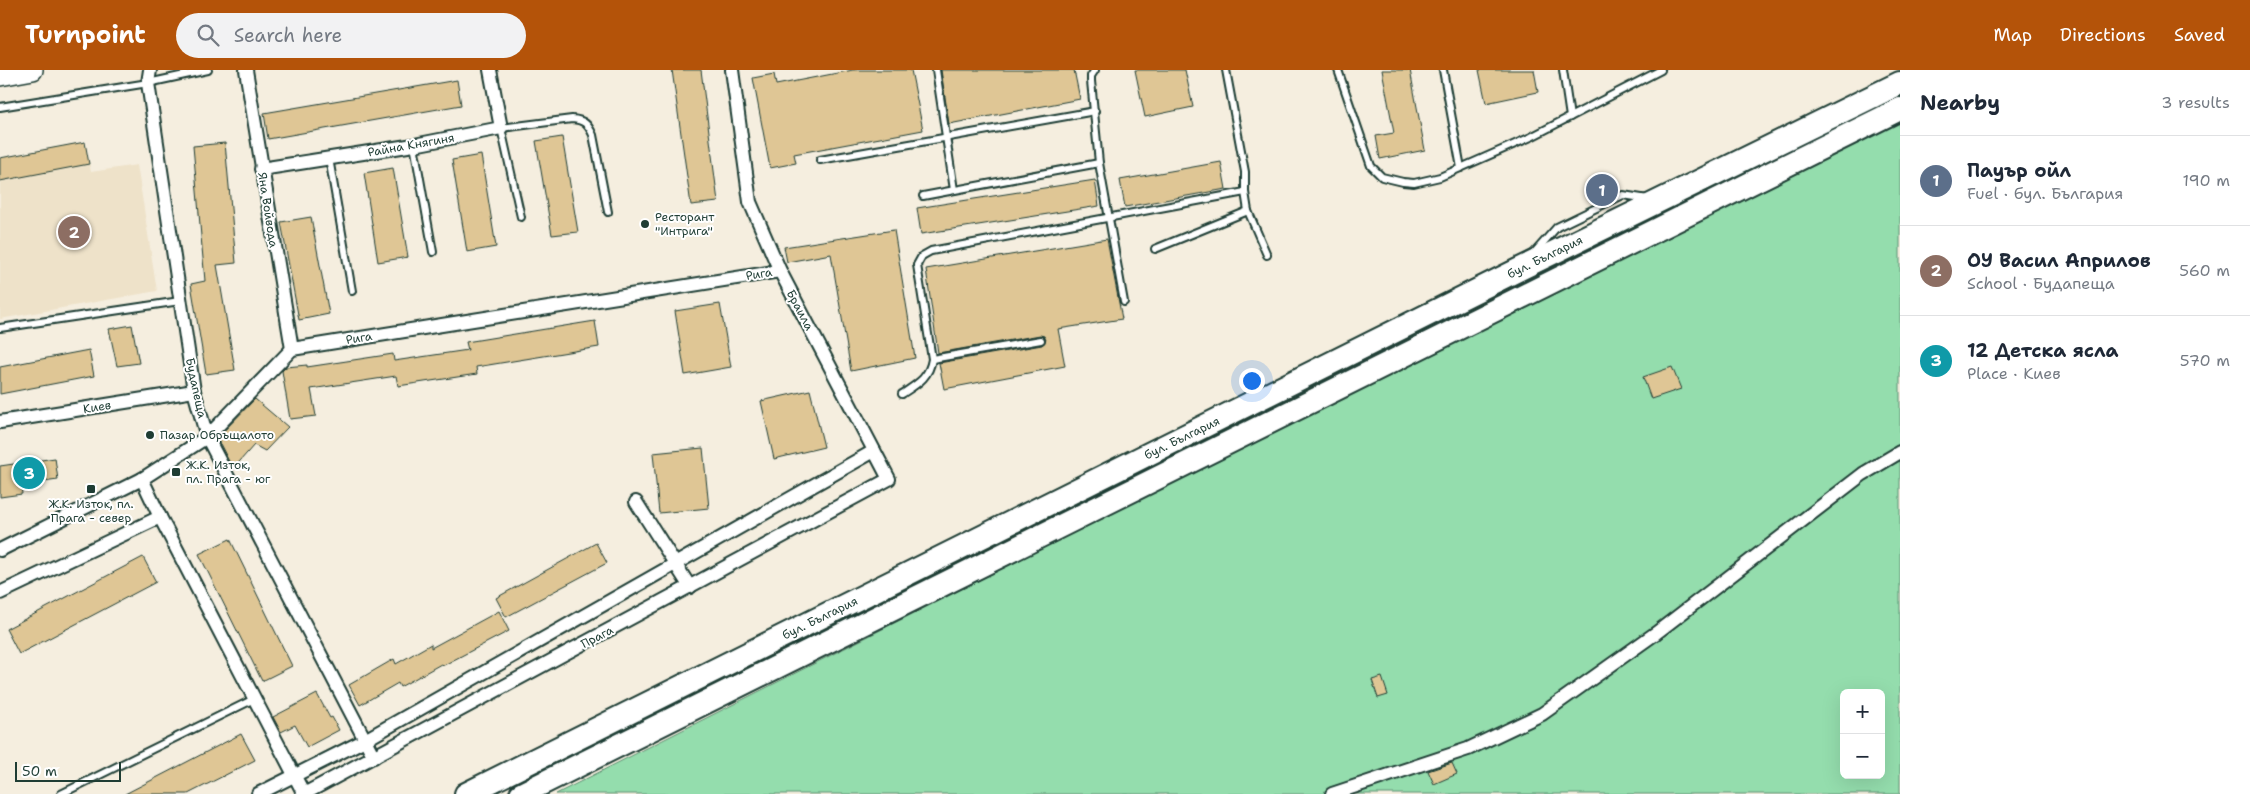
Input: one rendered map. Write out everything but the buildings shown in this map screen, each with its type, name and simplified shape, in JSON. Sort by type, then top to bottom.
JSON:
[{"type":"highway","points":[[1830,117],[1900,74]]},
{"type":"highway","name":"бул. България","points":[[466,794],[1518,270],[1900,83]]},
{"type":"highway","name":"бул. България","points":[[521,794],[1900,109]]},
{"type":"main road","points":[[0,76],[33,70]]},
{"type":"street","name":"Яна Войвода","points":[[246,70],[292,349]]},
{"type":"street","points":[[490,70],[502,128]]},
{"type":"street","name":"Браила","points":[[732,70],[750,202],[780,271],[889,479]]},
{"type":"street","name":"Будапеща","points":[[149,76],[194,391],[207,437],[374,757]]},
{"type":"street","name":"Райна Княгиня","points":[[262,169],[414,145],[502,128]]},
{"type":"street","name":"Рига","points":[[292,349],[780,271]]},
{"type":"street","points":[[0,550],[142,479],[207,437],[292,349]]},
{"type":"street","name":"Киев","points":[[0,422],[194,391]]},
{"type":"street","points":[[258,794],[365,740],[874,451]]},
{"type":"street","points":[[1332,794],[1468,749],[1542,714],[1656,633],[1863,474],[1900,452]]},
{"type":"street","points":[[142,479],[304,794]]},
{"type":"street","name":"Прага","points":[[304,794],[889,479]]},
{"type":"street","points":[[636,502],[690,587]]},
{"type":"street","points":[[0,593],[160,517]]},
{"type":"lane","points":[[0,107],[149,76],[208,70]]},
{"type":"lane","points":[[936,70],[954,190]]},
{"type":"lane","points":[[1095,70],[1090,81],[1100,163],[1124,302]]},
{"type":"lane","points":[[1226,70],[1245,172],[1245,192],[1248,211],[1267,255]]},
{"type":"lane","points":[[1338,70],[1345,95],[1371,166],[1382,177],[1414,183],[1440,177],[1461,168],[1570,117],[1660,70]]},
{"type":"lane","points":[[1443,70],[1461,168]]},
{"type":"lane","points":[[1564,70],[1570,117]]},
{"type":"lane","points":[[820,160],[1095,112]]},
{"type":"lane","points":[[521,217],[502,128],[572,119],[582,120],[589,126],[593,135],[608,212]]},
{"type":"lane","points":[[414,145],[433,252]]},
{"type":"lane","points":[[329,158],[352,291]]},
{"type":"lane","points":[[923,196],[1100,163]]},
{"type":"lane","points":[[902,394],[925,379],[932,359],[918,277],[917,265],[922,256],[931,251],[956,245],[1245,192]]},
{"type":"lane","points":[[1155,249],[1248,211]]},
{"type":"lane","points":[[0,328],[180,301]]},
{"type":"lane","points":[[932,359],[1041,340]]},
{"type":"lane","points":[[61,794],[254,699]]},
{"type":"shaded area","points":[[85,142],[91,172],[137,165],[157,291],[0,319],[0,158]]},
{"type":"green space","points":[[1900,115],[1900,794],[556,794]]},
{"type":"place","name":"Пауър ойл","points":[[1602,190]]},
{"type":"place","name":"Ресторант \"Интрига\"","points":[[645,224]]},
{"type":"place","name":"ОУ Васил Априлов","points":[[74,232]]},
{"type":"place","name":"Пазар Обръщалото","points":[[150,435]]},
{"type":"place","name":"Ж.К. Изток, пл. Прага - юг","points":[[176,472]]},
{"type":"place","name":"12 Детска ясла","points":[[29,473]]},
{"type":"place","name":"Ж.К. Изток, пл. Прага - север","points":[[91,489]]}]
